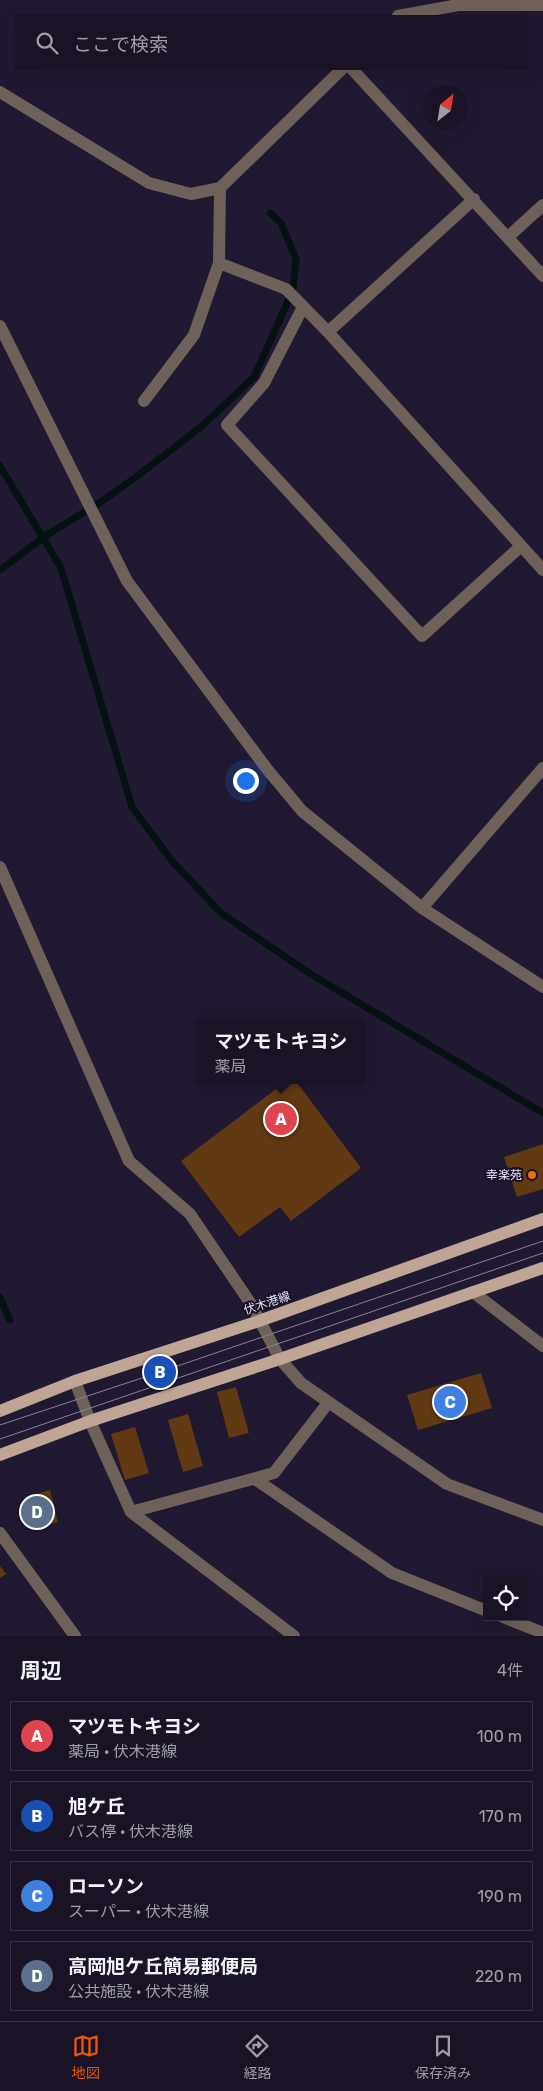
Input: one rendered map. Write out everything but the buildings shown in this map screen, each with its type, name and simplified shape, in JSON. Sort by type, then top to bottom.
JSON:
[{"type":"main road","name":"伏木港線","points":[[0,1411],[75,1381],[259,1321],[543,1219]]},
{"type":"main road","points":[[0,1455],[90,1421],[280,1359],[543,1268]]},
{"type":"street","points":[[403,15],[458,5],[543,5]]},
{"type":"street","points":[[0,92],[149,184],[191,194],[220,188],[341,70]]},
{"type":"street","points":[[353,70],[474,199],[543,276]]},
{"type":"street","points":[[144,401],[194,335],[219,263],[220,188]]},
{"type":"street","points":[[328,332],[474,199]]},
{"type":"street","points":[[508,236],[543,205]]},
{"type":"street","points":[[219,263],[286,289],[328,332],[543,570]]},
{"type":"street","points":[[304,308],[264,383],[227,425],[422,636],[521,546]]},
{"type":"street","points":[[0,326],[127,581],[267,769],[302,811],[422,908],[543,987]]},
{"type":"street","points":[[422,908],[543,768]]},
{"type":"street","points":[[0,868],[5,890],[129,1162],[190,1214],[251,1304],[280,1359],[301,1383],[447,1484],[543,1520]]},
{"type":"street","points":[[473,1292],[543,1346]]},
{"type":"street","points":[[75,1381],[90,1421],[130,1512],[294,1636]]},
{"type":"street","points":[[130,1512],[274,1473],[328,1403]]},
{"type":"street","points":[[255,1478],[392,1573],[483,1609]]},
{"type":"street","points":[[0,1534],[74,1636]]},
{"type":"street","points":[[514,1621],[543,1633]]},
{"type":"waterway","points":[[0,570],[44,537],[102,501],[136,477],[202,426],[254,377],[293,290],[296,259],[281,223],[270,213]]},
{"type":"waterway","points":[[0,466],[61,568],[132,807],[172,861],[221,913],[309,973],[543,1113]]},
{"type":"waterway","points":[[0,1298],[10,1320]]},
{"type":"tram line","points":[[0,1425],[543,1241]]},
{"type":"tram line","points":[[0,1439],[543,1253]]},
{"type":"place","name":"マツモトキヨシ","points":[[281,1119]]},
{"type":"place","name":"幸楽苑","points":[[532,1175]]},
{"type":"place","name":"旭ケ丘","points":[[160,1372]]},
{"type":"place","name":"ローソン","points":[[450,1402]]},
{"type":"place","name":"高岡旭ケ丘簡易郵便局","points":[[37,1512]]}]
